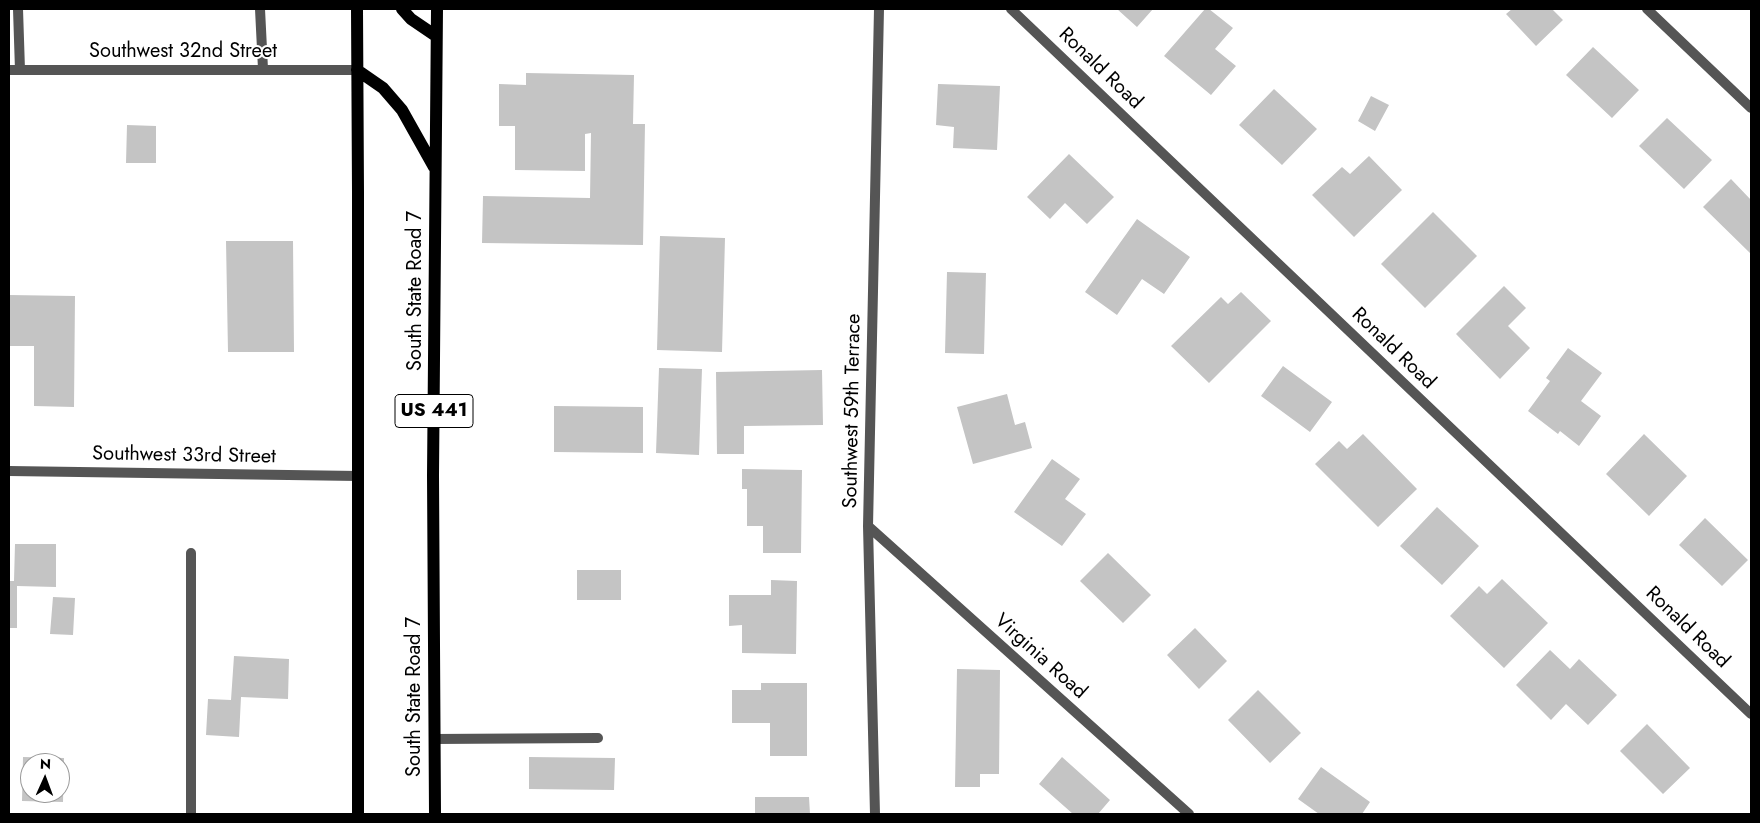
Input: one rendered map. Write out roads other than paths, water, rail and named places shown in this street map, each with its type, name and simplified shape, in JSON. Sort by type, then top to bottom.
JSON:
[{"type":"main road","points":[[356,9],[358,814]]},
{"type":"main road","points":[[402,9],[411,19],[436,36]]},
{"type":"main road","name":"South State Road 7","points":[[435,814],[435,169],[437,9]]},
{"type":"main road","points":[[357,70],[383,88],[402,110],[435,169]]},
{"type":"street","points":[[14,70],[18,9]]},
{"type":"street","points":[[260,9],[263,70]]},
{"type":"street","name":"Southwest 59th Terrace","points":[[875,814],[868,526],[879,9]]},
{"type":"street","name":"Ronald Road","points":[[1011,9],[1751,714]]},
{"type":"street","points":[[1647,9],[1751,108]]},
{"type":"street","name":"Southwest 32nd Street","points":[[14,70],[357,70]]},
{"type":"street","name":"Southwest 33rd Street","points":[[9,471],[358,476]]},
{"type":"street","name":"Virginia Road","points":[[868,526],[1189,814]]},
{"type":"street","points":[[191,553],[191,814]]},
{"type":"street","points":[[434,739],[598,738]]}]
